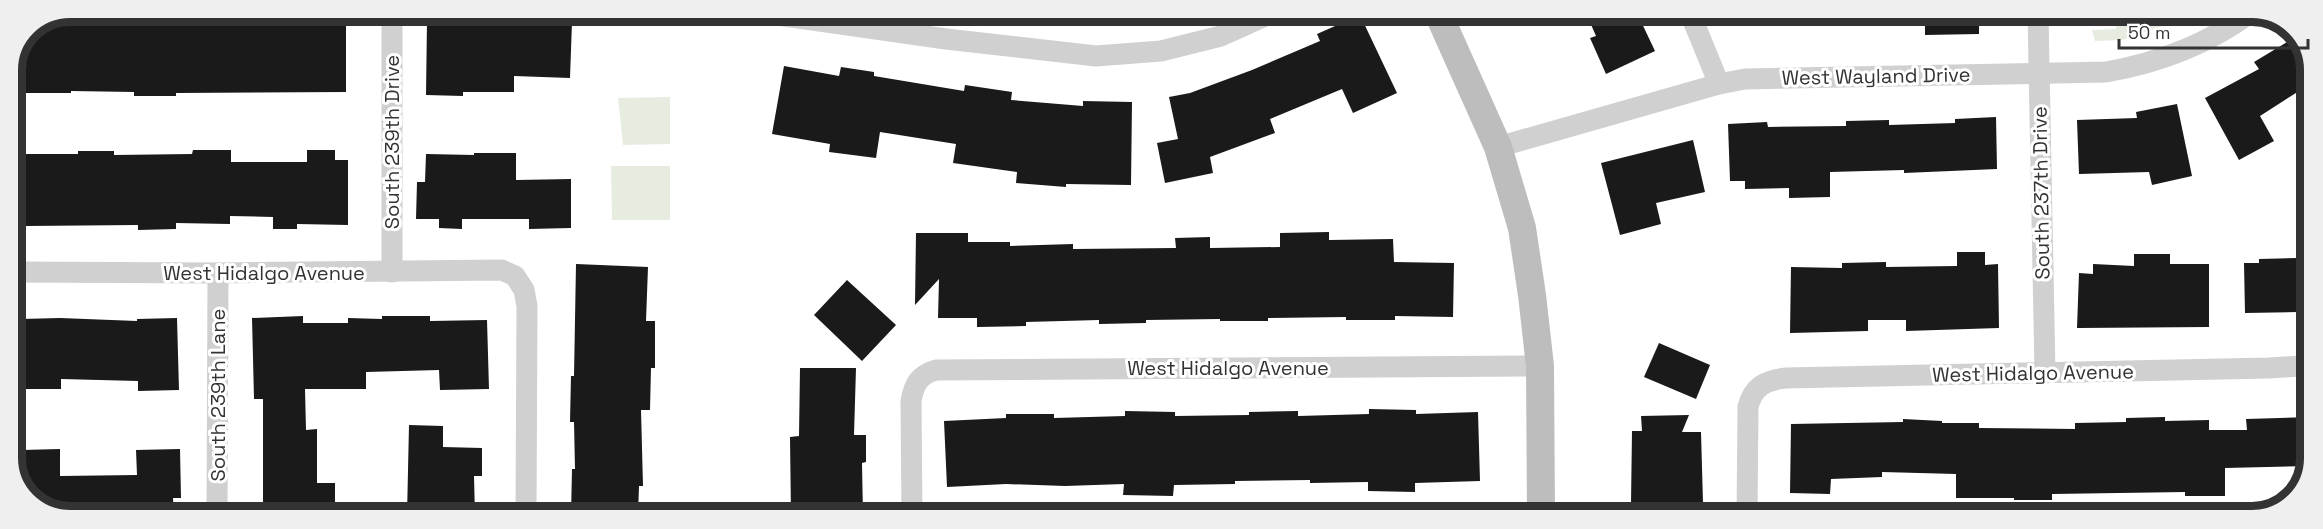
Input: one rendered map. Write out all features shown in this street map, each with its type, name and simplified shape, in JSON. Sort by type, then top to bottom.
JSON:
[{"type":"street","name":"South 239th Drive","points":[[392,22],[392,272]]},
{"type":"street","points":[[826,22],[946,39],[1096,56],[1161,51],[1221,36],[1252,22]]},
{"type":"street","points":[[1442,22],[1498,147],[1522,228],[1540,366],[1541,506]]},
{"type":"street","points":[[1694,22],[1719,84]]},
{"type":"street","name":"South 237th Drive","points":[[2038,22],[2044,373]]},
{"type":"street","name":"West Wayland Drive","points":[[1498,147],[1719,84],[1745,79],[2106,72],[2138,66],[2204,41],[2235,22]]},
{"type":"street","name":"West Hidalgo Avenue","points":[[23,272],[392,272],[486,269],[502,270],[515,276],[524,290],[527,306],[526,506]]},
{"type":"street","name":"South 239th Lane","points":[[217,506],[218,273]]},
{"type":"street","name":"West Hidalgo Avenue","points":[[912,506],[911,401],[918,379],[925,373],[936,370],[1540,366]]},
{"type":"street","name":"West Hidalgo Avenue","points":[[1747,506],[1748,407],[1751,394],[1758,386],[1769,381],[1786,378],[2300,366]]},
{"type":"shaded area","points":[[2116,22],[2174,22],[2122,40],[2095,41],[2092,30],[2116,29]]},
{"type":"shaded area","points":[[670,97],[670,144],[623,145],[618,98]]},
{"type":"shaded area","points":[[611,166],[670,166],[670,220],[612,220]]},
{"type":"building","points":[[346,22],[346,92],[176,93],[176,96],[134,96],[134,92],[25,93],[24,57],[31,44],[52,26],[78,23]]},
{"type":"building","points":[[427,22],[572,22],[570,78],[514,76],[514,92],[463,92],[463,96],[426,95]]},
{"type":"building","points":[[1344,22],[1363,22],[1397,93],[1353,113],[1342,89],[1270,119],[1275,133],[1210,157],[1213,173],[1165,183],[1157,143],[1178,139],[1169,97],[1190,93],[1252,70],[1320,41],[1317,34]]},
{"type":"building","points":[[1590,22],[1641,22],[1655,51],[1606,74],[1590,38],[1596,36]]},
{"type":"building","points":[[1925,22],[1979,22],[1979,34],[1925,35]]},
{"type":"building","points":[[2289,41],[2299,58],[2300,90],[2260,116],[2274,141],[2239,160],[2205,98],[2259,69],[2254,62]]},
{"type":"building","points":[[784,66],[839,76],[841,67],[874,72],[874,76],[964,91],[965,85],[1012,92],[1011,100],[1083,106],[1083,101],[1132,102],[1131,185],[1066,184],[1066,187],[1016,183],[1017,172],[953,163],[956,144],[880,132],[876,158],[829,152],[830,144],[772,134]]},
{"type":"building","points":[[2177,104],[2192,176],[2152,185],[2149,172],[2079,174],[2077,120],[2137,118],[2136,112]]},
{"type":"building","points":[[1996,117],[1997,169],[1904,173],[1904,170],[1830,172],[1830,197],[1789,198],[1789,188],[1745,189],[1745,181],[1730,181],[1728,124],[1767,122],[1768,127],[1846,126],[1846,121],[1889,120],[1889,125],[1955,123],[1955,119]]},
{"type":"building","points":[[1693,140],[1705,192],[1656,203],[1661,224],[1620,235],[1601,163]]},
{"type":"building","points":[[193,150],[231,150],[231,162],[307,162],[307,150],[335,150],[335,160],[348,160],[348,225],[297,224],[297,229],[273,229],[273,217],[230,216],[230,224],[176,223],[176,229],[138,230],[138,225],[25,226],[26,154],[114,151],[114,155],[192,154]]},
{"type":"building","points":[[474,153],[516,153],[516,180],[571,179],[571,228],[529,229],[529,219],[462,219],[462,229],[439,228],[439,219],[416,219],[417,182],[425,182],[426,154],[474,155]]},
{"type":"building","points":[[1329,232],[1329,240],[1393,239],[1394,262],[1454,263],[1453,317],[1395,316],[1395,320],[1346,320],[1346,317],[1268,318],[1268,321],[1146,320],[1146,323],[1099,324],[1099,320],[1026,322],[1026,326],[977,327],[977,318],[938,318],[939,279],[915,305],[916,233],[968,233],[968,242],[1010,242],[1010,246],[1073,244],[1073,249],[1176,248],[1175,238],[1210,237],[1210,248],[1280,247],[1280,233]]},
{"type":"building","points":[[1957,252],[1985,252],[1985,265],[1998,264],[1999,328],[1906,331],[1906,320],[1868,320],[1868,331],[1790,333],[1791,267],[1842,268],[1842,263],[1886,262],[1886,267],[1957,266]]},
{"type":"building","points":[[2134,254],[2170,254],[2170,264],[2209,264],[2209,327],[2077,328],[2079,273],[2093,274],[2093,264],[2134,266]]},
{"type":"building","points":[[2297,258],[2298,312],[2245,313],[2244,263],[2259,263],[2259,259]]},
{"type":"building","points":[[576,264],[648,267],[646,321],[655,321],[655,368],[651,368],[650,410],[641,410],[643,486],[639,486],[638,506],[571,506],[572,469],[575,469],[574,422],[570,422],[571,376],[574,376]]},
{"type":"building","points":[[847,280],[896,325],[862,361],[814,315]]},
{"type":"building","points":[[303,316],[303,323],[348,323],[348,318],[382,319],[382,316],[430,316],[430,321],[487,320],[489,389],[440,390],[439,370],[366,372],[366,389],[305,389],[306,430],[317,429],[317,483],[335,483],[335,506],[263,506],[263,399],[254,399],[252,318]]},
{"type":"building","points":[[177,318],[179,390],[138,391],[138,381],[61,379],[61,389],[23,389],[23,319],[137,321],[137,319]]},
{"type":"building","points":[[1659,343],[1710,365],[1696,399],[1644,377]]},
{"type":"building","points":[[800,368],[856,368],[854,435],[866,435],[866,462],[862,463],[863,506],[791,506],[790,437],[799,436]]},
{"type":"building","points":[[1369,409],[1416,410],[1416,414],[1478,412],[1480,481],[1415,483],[1415,492],[1368,491],[1368,482],[1235,481],[1235,484],[1174,485],[1173,496],[1123,495],[1124,484],[1065,486],[1006,484],[947,487],[944,421],[1006,418],[1006,414],[1054,414],[1054,418],[1125,416],[1125,411],[1175,412],[1175,416],[1249,415],[1249,412],[1298,411],[1298,416],[1369,414]]},
{"type":"building","points":[[1689,415],[1682,432],[1701,432],[1703,503],[1631,503],[1632,431],[1642,431],[1641,416]]},
{"type":"building","points":[[2165,417],[2165,421],[2209,420],[2209,430],[2247,430],[2246,419],[2300,417],[2300,466],[2225,468],[2225,496],[2185,496],[2185,492],[2052,494],[2052,500],[1956,498],[1956,474],[1882,472],[1882,477],[1831,479],[1830,494],[1790,493],[1791,424],[1903,422],[1903,419],[1942,421],[1942,423],[1979,423],[1979,428],[2075,429],[2075,423],[2126,422],[2126,418]]},
{"type":"building","points":[[409,425],[443,426],[443,447],[482,448],[482,476],[474,476],[475,506],[407,506]]},
{"type":"building","points":[[60,449],[60,476],[137,475],[136,450],[180,449],[181,498],[173,498],[173,506],[61,506],[41,496],[31,485],[24,471],[23,450]]}]
